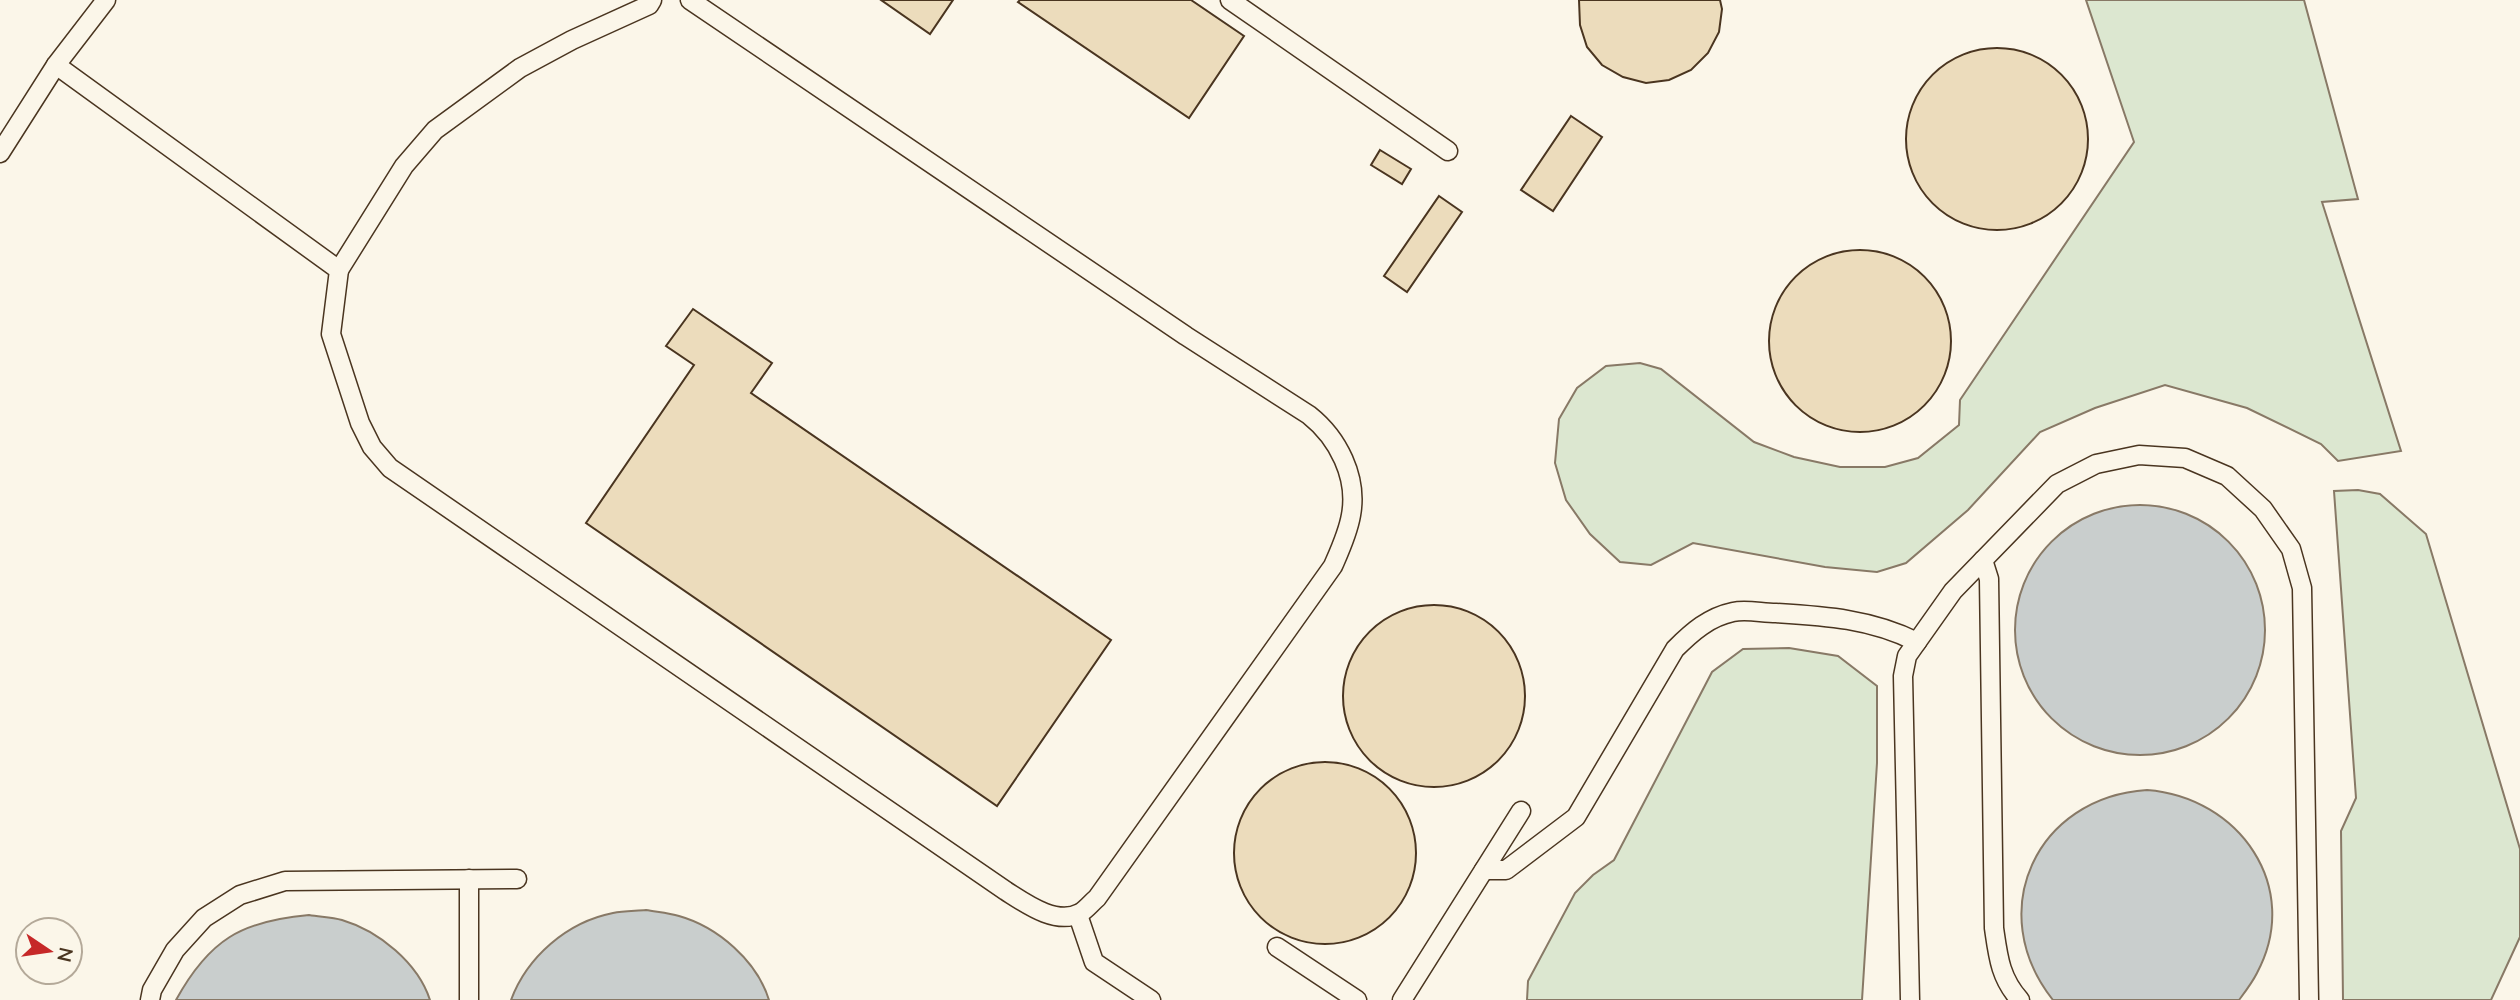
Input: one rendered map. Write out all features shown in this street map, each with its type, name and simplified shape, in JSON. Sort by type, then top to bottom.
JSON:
[{"type":"lane","points":[[0,153],[56,65],[106,0]]},
{"type":"lane","points":[[652,0],[649,5],[572,40],[520,68],[435,130],[404,166],[339,270],[331,334],[360,423],[372,447],[390,468],[1006,891],[1035,909],[1057,916],[1078,915],[1097,898],[1333,566],[1352,513],[1350,482],[1344,459],[1323,427],[1309,415],[1186,336],[690,0]]},
{"type":"lane","points":[[1230,0],[1448,151]]},
{"type":"lane","points":[[56,65],[339,270]]},
{"type":"lane","points":[[1910,1000],[1903,676],[1907,656],[1953,592],[2057,484],[2096,464],[2139,455],[2185,458],[2227,477],[2263,509],[2291,549],[2302,588],[2309,1000]]},
{"type":"lane","points":[[1983,560],[1989,579],[1994,928],[1998,958],[2008,987],[2020,1000]]},
{"type":"lane","points":[[1484,870],[1506,870],[1576,817],[1675,649],[1707,622],[1735,611],[1835,617],[1869,624],[1917,642]]},
{"type":"lane","points":[[1402,1000],[1521,811]]},
{"type":"lane","points":[[150,1000],[152,990],[175,950],[204,918],[240,895],[285,881],[517,878]]},
{"type":"lane","points":[[469,879],[469,999]]},
{"type":"lane","points":[[1078,915],[1094,962],[1151,1000]]},
{"type":"lane","points":[[1277,947],[1357,1000]]},
{"type":"green space","points":[[2086,0],[2304,0],[2358,199],[2322,202],[2401,451],[2338,461],[2321,444],[2247,408],[2165,385],[2095,408],[2040,432],[1968,510],[1906,563],[1877,572],[1825,567],[1693,543],[1651,565],[1620,562],[1590,534],[1566,500],[1555,463],[1559,419],[1577,388],[1606,366],[1640,363],[1661,369],[1754,442],[1794,457],[1840,467],[1885,467],[1918,458],[1959,425],[1960,400],[2134,142]]},
{"type":"green space","points":[[2358,490],[2380,494],[2426,534],[2520,849],[2520,937],[2491,1000],[2343,1000],[2341,831],[2356,798],[2334,491]]},
{"type":"green space","points":[[1789,648],[1838,656],[1877,686],[1877,763],[1862,1000],[1527,1000],[1528,981],[1575,893],[1593,875],[1614,860],[1712,672],[1743,649]]},
{"type":"shaded area","points":[[2140,505],[2176,510],[2199,520],[2219,533],[2237,551],[2260,594],[2265,630],[2260,666],[2250,689],[2237,709],[2219,727],[2176,750],[2140,755],[2104,750],[2081,740],[2061,727],[2043,709],[2020,666],[2015,630],[2020,594],[2030,571],[2043,551],[2061,533],[2104,510]]},
{"type":"shaded area","points":[[2147,790],[2180,796],[2209,809],[2234,828],[2254,852],[2267,879],[2272,909],[2269,941],[2257,973],[2239,1000],[2053,1000],[2032,966],[2023,931],[2023,897],[2032,865],[2050,836],[2076,813],[2108,797]]},
{"type":"shaded area","points":[[646,910],[694,921],[721,937],[746,959],[769,1000],[511,1000],[518,984],[538,956],[565,933],[580,924],[617,912]]},
{"type":"shaded area","points":[[309,915],[342,920],[383,940],[407,961],[430,1000],[176,1000],[201,962],[229,937],[264,922]]},
{"type":"building","points":[[881,0],[953,0],[930,34]]},
{"type":"building","points":[[1191,0],[1244,36],[1189,118],[1018,2]]},
{"type":"building","points":[[1579,0],[1720,0],[1722,9],[1719,32],[1708,53],[1691,70],[1669,80],[1646,83],[1623,77],[1602,65],[1587,47],[1580,25]]},
{"type":"building","points":[[1997,48],[2032,55],[2048,63],[2061,75],[2073,88],[2081,104],[2088,139],[2081,174],[2073,190],[2061,203],[2048,215],[2032,223],[1997,230],[1962,223],[1946,215],[1933,203],[1921,190],[1913,174],[1906,139],[1913,104],[1921,88],[1933,75],[1946,63],[1962,55]]},
{"type":"building","points":[[1571,116],[1602,137],[1553,211],[1521,190]]},
{"type":"building","points":[[1380,150],[1411,169],[1402,184],[1371,165]]},
{"type":"building","points":[[1439,196],[1462,212],[1407,292],[1384,276]]},
{"type":"building","points":[[1860,250],[1895,257],[1924,277],[1944,306],[1951,341],[1944,376],[1924,405],[1895,425],[1860,432],[1825,425],[1796,405],[1776,376],[1769,341],[1776,306],[1796,277],[1825,257]]},
{"type":"building","points":[[693,309],[772,363],[751,393],[1111,640],[997,806],[586,523],[694,365],[666,346]]},
{"type":"building","points":[[1434,605],[1469,612],[1485,620],[1498,632],[1510,645],[1518,661],[1525,696],[1518,731],[1510,747],[1498,760],[1485,772],[1469,780],[1434,787],[1399,780],[1383,772],[1370,760],[1358,747],[1350,731],[1343,696],[1350,661],[1358,645],[1370,632],[1383,620],[1399,612]]},
{"type":"building","points":[[1325,762],[1360,769],[1389,789],[1409,818],[1416,853],[1409,888],[1389,917],[1360,937],[1325,944],[1290,937],[1261,917],[1241,888],[1234,853],[1241,818],[1261,789],[1290,769]]}]
